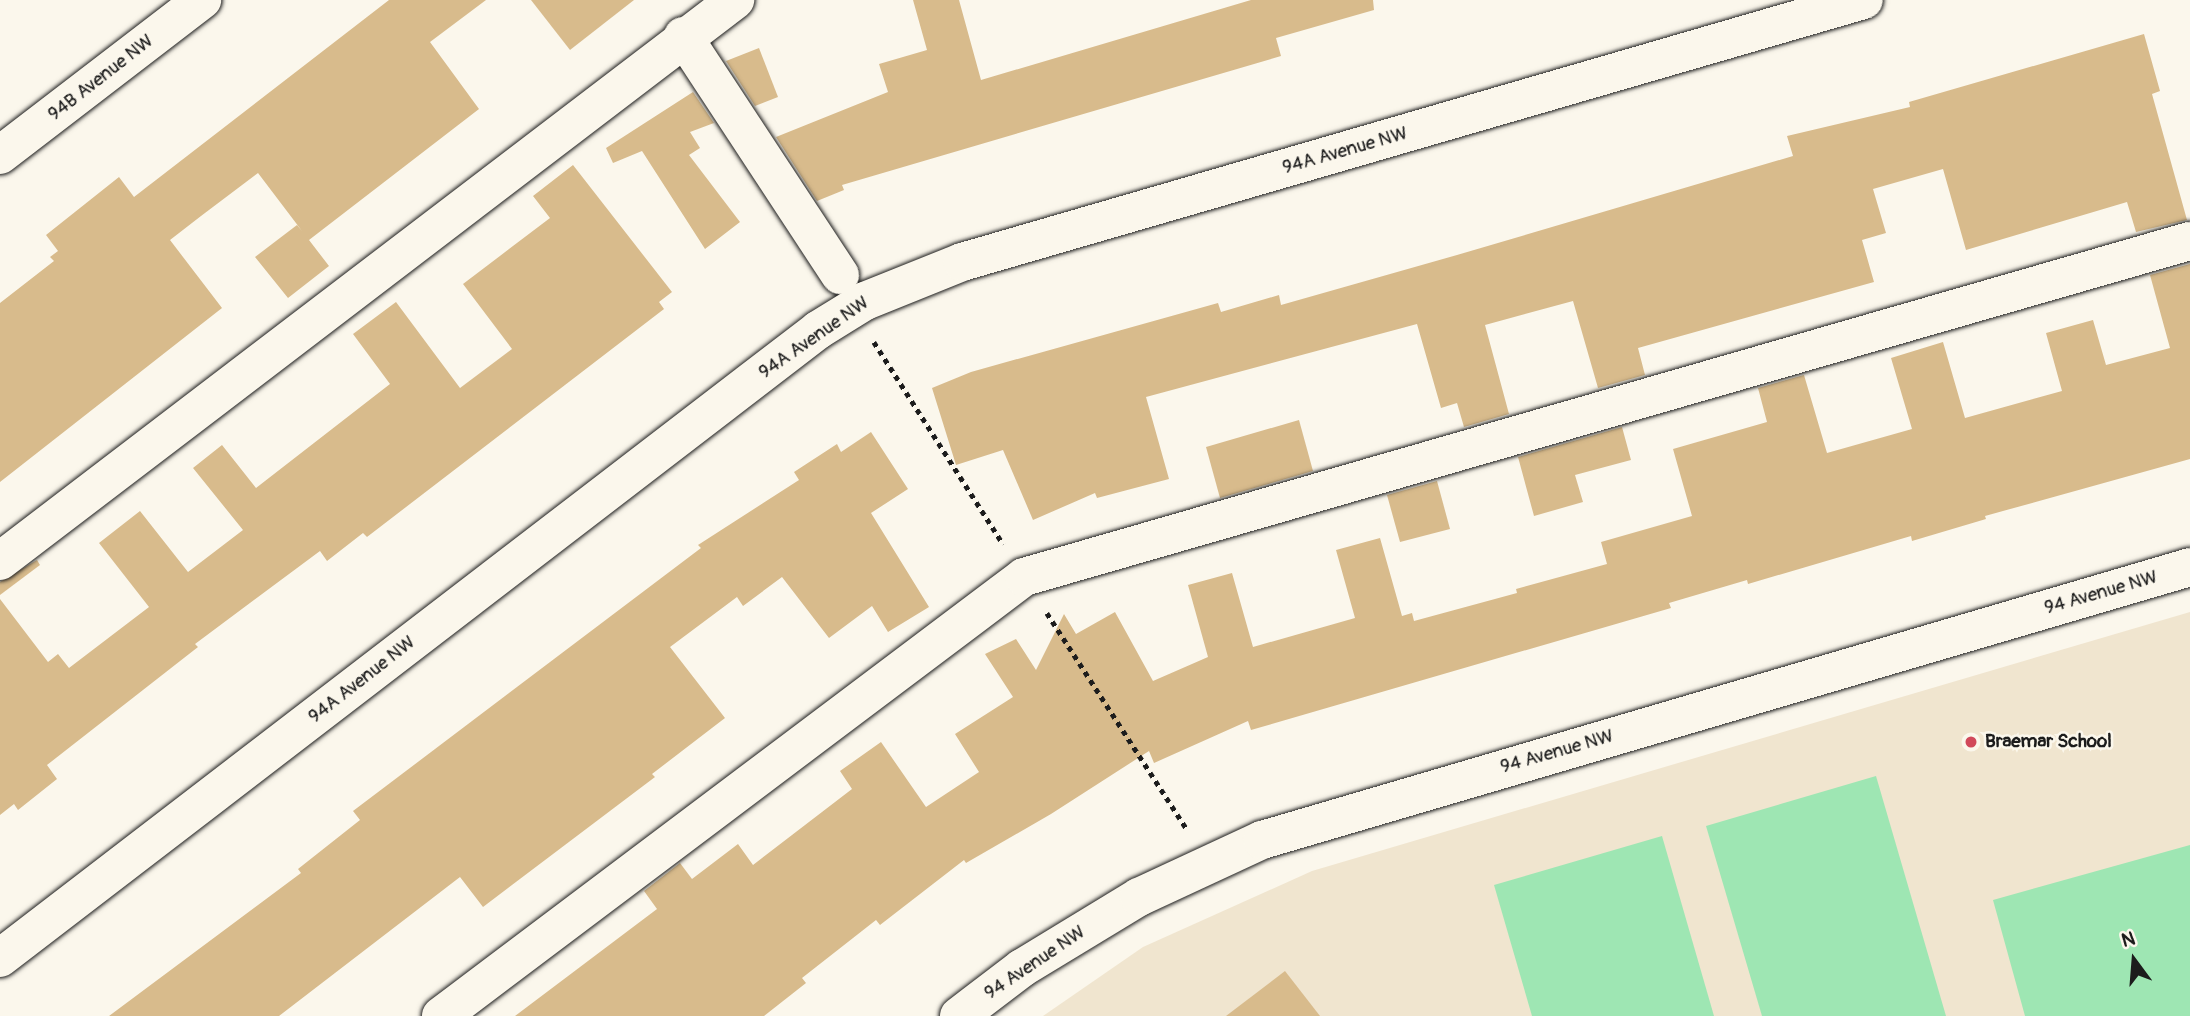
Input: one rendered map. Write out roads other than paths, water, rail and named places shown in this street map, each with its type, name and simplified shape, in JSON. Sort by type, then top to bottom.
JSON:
[{"type":"street","name":"94B Avenue NW","points":[[0,155],[202,0]]},
{"type":"street","points":[[0,561],[683,36],[735,0]]},
{"type":"street","name":"94A Avenue NW","points":[[0,958],[811,335],[865,301],[953,265],[1864,0]]},
{"type":"street","points":[[683,36],[839,275]]},
{"type":"street","points":[[441,1016],[1024,577],[2190,240]]},
{"type":"street","name":"94 Avenue NW","points":[[959,1016],[1022,968],[1139,897],[1262,840],[2190,567]]},
{"type":"place","name":"Braemar School","points":[[1971,742]]}]
